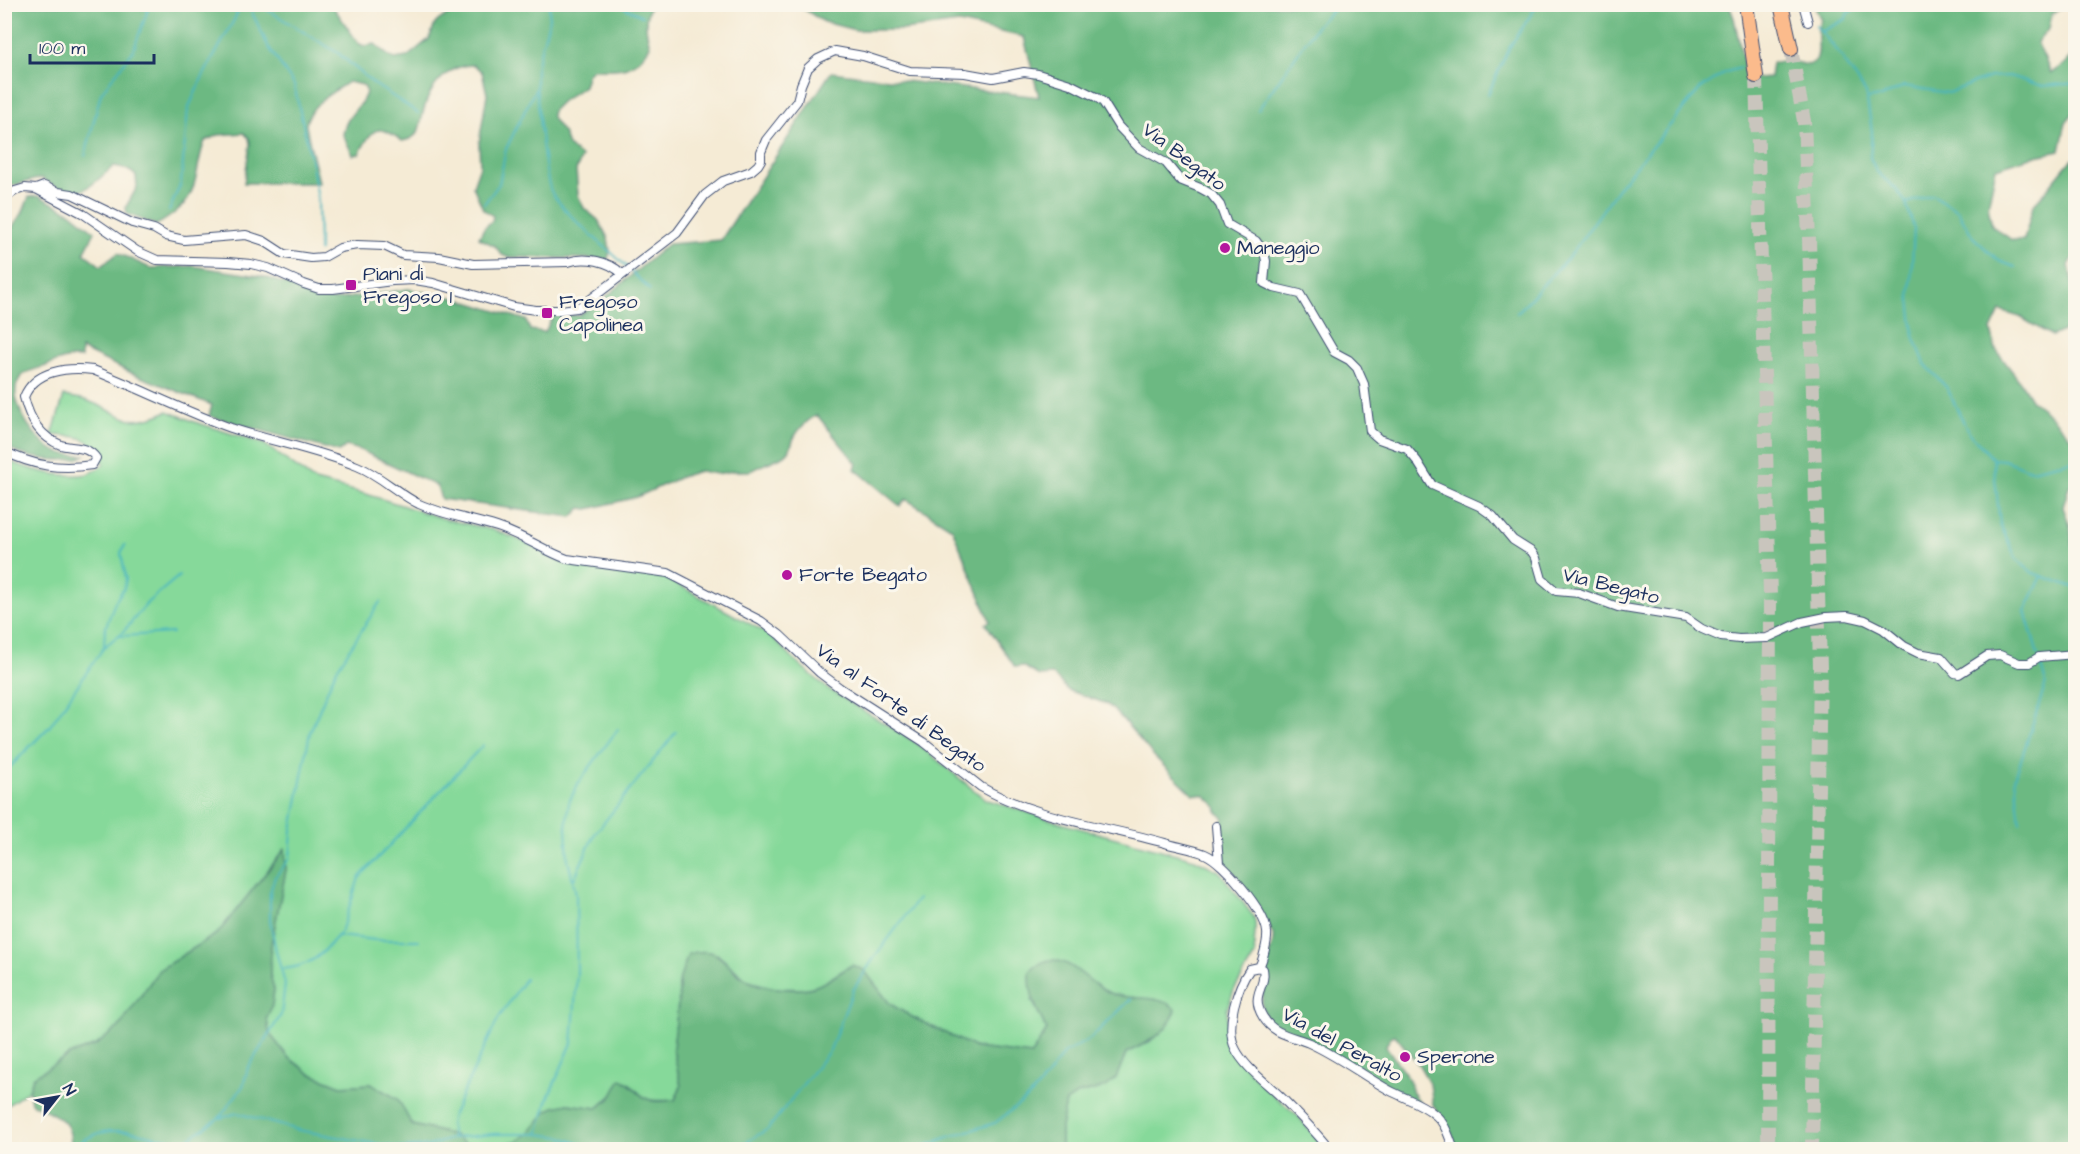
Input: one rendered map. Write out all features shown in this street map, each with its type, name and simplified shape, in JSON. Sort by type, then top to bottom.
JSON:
[{"type":"highway","points":[[1746,4],[1756,76]]},
{"type":"highway","points":[[1781,4],[1791,49]]},
{"type":"street","points":[[1803,4],[1808,22]]},
{"type":"street","name":"Via Begato","points":[[622,274],[677,233],[698,202],[709,192],[731,177],[750,171],[758,165],[766,140],[797,101],[805,73],[818,58],[830,53],[841,52],[863,56],[910,71],[965,73],[993,78],[1024,72],[1038,74],[1070,84],[1103,102],[1118,126],[1139,148],[1166,163],[1180,180],[1211,194],[1220,205],[1227,224],[1256,241],[1264,252],[1266,261],[1264,283],[1274,288],[1300,294],[1334,352],[1357,368],[1364,384],[1367,423],[1370,431],[1379,439],[1407,449],[1432,485],[1479,506],[1493,516],[1513,540],[1532,552],[1542,579],[1556,591],[1578,593],[1618,607],[1686,618],[1702,629],[1721,637],[1739,639],[1767,638],[1802,622],[1846,616],[1865,620],[1883,629],[1904,646],[1918,653],[1941,657],[1955,673],[1959,674],[1987,656],[2000,655],[2019,663],[2030,663],[2039,657],[2076,654]]},
{"type":"street","points":[[4,199],[15,191],[25,188],[36,189],[82,213],[137,251],[157,260],[250,264],[268,268],[319,289],[415,280],[433,283],[514,307],[560,310],[576,308],[587,302],[622,274],[618,269],[577,259],[568,262],[473,264],[454,259],[403,255],[384,246],[357,245],[340,248],[324,257],[311,258],[284,254],[264,241],[246,235],[184,240],[132,223],[72,194],[58,192],[44,186],[36,189]]},
{"type":"street","name":"Via al Forte di Begato","points":[[4,451],[30,463],[48,467],[92,465],[96,458],[89,451],[61,445],[41,433],[24,397],[29,385],[40,378],[58,371],[77,368],[93,370],[232,428],[356,465],[376,474],[423,506],[525,537],[567,559],[668,573],[771,628],[820,673],[840,688],[910,732],[981,787],[994,794],[1045,813],[1133,834],[1206,855],[1219,863],[1234,878],[1258,911],[1267,932],[1263,959],[1259,967]]},
{"type":"street","points":[[1216,826],[1219,863]]},
{"type":"street","points":[[1259,967],[1250,969],[1241,981],[1234,1004],[1232,1033],[1234,1046],[1258,1076],[1286,1101],[1330,1149]]},
{"type":"street","name":"Via del Peralto","points":[[1259,967],[1263,969],[1264,976],[1257,995],[1257,1003],[1261,1015],[1268,1024],[1278,1033],[1309,1043],[1434,1113],[1446,1130],[1454,1149]]},
{"type":"green space","points":[[5,5],[332,5],[358,43],[364,46],[375,44],[395,59],[407,57],[429,39],[435,24],[459,5],[651,5],[646,20],[650,46],[645,54],[626,67],[593,69],[588,73],[584,86],[552,111],[552,118],[564,134],[568,146],[582,157],[576,170],[578,195],[584,208],[598,220],[608,238],[610,251],[608,259],[507,257],[502,255],[495,246],[479,238],[484,228],[492,221],[493,216],[483,209],[473,186],[480,166],[479,143],[487,94],[482,72],[474,65],[456,68],[436,85],[427,100],[415,136],[402,141],[386,131],[376,131],[368,138],[359,154],[353,155],[343,135],[347,122],[363,100],[366,93],[365,88],[363,85],[348,82],[329,94],[312,110],[306,124],[319,183],[244,183],[250,144],[249,138],[244,133],[218,135],[205,141],[191,194],[179,209],[156,225],[127,214],[126,207],[137,187],[136,176],[120,167],[114,166],[81,191],[65,190],[41,178],[11,186],[5,190]]},
{"type":"green space","points":[[797,5],[1729,5],[1747,79],[1770,77],[1772,63],[1787,60],[1808,65],[1815,62],[1821,20],[1814,5],[2066,5],[2052,14],[2049,29],[2037,42],[2051,73],[2067,62],[2075,50],[2075,111],[2066,122],[2060,151],[1996,168],[1988,206],[1992,226],[2012,240],[2024,240],[2033,206],[2071,160],[2075,159],[2075,255],[2069,265],[2075,304],[2070,328],[2052,336],[2020,317],[2000,311],[1991,330],[1996,350],[2032,401],[2049,414],[2075,442],[2075,484],[2069,487],[2063,507],[2070,526],[2076,566],[2075,1149],[1457,1149],[1452,1134],[1433,1105],[1430,1084],[1419,1065],[1395,1035],[1386,1045],[1387,1048],[1407,1076],[1411,1090],[1421,1104],[1284,1031],[1279,1025],[1271,1025],[1263,1010],[1262,996],[1273,934],[1220,852],[1219,829],[1224,819],[1216,806],[1204,795],[1193,794],[1153,755],[1107,704],[1068,690],[1053,675],[1039,676],[1023,666],[1015,667],[986,624],[990,621],[952,528],[906,499],[900,506],[855,469],[857,464],[817,415],[805,423],[785,455],[750,471],[717,474],[700,471],[683,476],[637,497],[588,509],[581,508],[572,517],[441,499],[437,486],[360,450],[346,446],[339,452],[209,416],[212,405],[136,375],[81,349],[81,358],[63,360],[24,374],[18,382],[16,392],[17,403],[22,414],[43,442],[58,452],[85,455],[64,460],[36,458],[13,450],[5,444],[5,237],[22,214],[29,197],[39,196],[70,212],[95,232],[84,253],[101,266],[118,253],[150,268],[193,266],[265,277],[333,300],[408,289],[455,298],[526,320],[530,330],[545,332],[553,316],[579,315],[600,302],[668,244],[721,240],[831,72],[1039,97],[1024,37],[959,23],[903,30],[855,30],[824,22]]},
{"type":"green space","points":[[64,396],[85,400],[134,420],[154,417],[168,411],[264,444],[315,481],[366,494],[445,519],[494,530],[530,544],[563,563],[662,576],[769,634],[793,659],[828,689],[915,742],[985,799],[1071,826],[1195,859],[1219,871],[1254,917],[1255,926],[1255,955],[1234,990],[1227,1009],[1228,1044],[1232,1052],[1264,1087],[1297,1115],[1326,1149],[1061,1149],[1061,1127],[1066,1102],[1078,1094],[1105,1087],[1116,1078],[1126,1053],[1151,1041],[1127,997],[1100,989],[1032,1000],[1047,1030],[1031,1055],[976,1048],[912,1017],[890,1004],[864,970],[852,965],[818,986],[804,989],[775,988],[748,981],[717,954],[679,981],[673,1049],[681,1086],[675,1100],[648,1099],[628,1082],[597,1108],[568,1104],[548,1110],[529,1133],[517,1141],[502,1145],[465,1144],[454,1135],[412,1125],[398,1099],[371,1084],[341,1086],[311,1074],[288,1057],[269,1033],[266,1018],[272,1005],[274,990],[270,975],[271,945],[286,870],[284,850],[218,933],[159,970],[119,1027],[96,1045],[69,1055],[33,1077],[29,1090],[5,1107],[4,459],[35,470],[67,475],[88,474],[104,464],[95,448],[84,439],[52,435]]},
{"type":"green space","points":[[285,849],[286,870],[271,945],[270,975],[274,989],[272,1005],[267,1018],[269,1033],[288,1057],[311,1074],[341,1086],[371,1084],[398,1099],[412,1125],[454,1135],[465,1144],[502,1145],[517,1141],[529,1133],[548,1110],[554,1107],[568,1104],[597,1108],[610,1099],[621,1079],[646,1098],[656,1101],[675,1100],[681,1086],[673,1049],[679,981],[688,954],[709,952],[716,954],[747,980],[763,986],[782,989],[816,986],[852,965],[864,970],[890,1004],[912,1017],[976,1048],[1031,1055],[1047,1030],[1032,995],[1030,971],[1047,960],[1069,965],[1110,993],[1162,1001],[1176,1010],[1162,1032],[1126,1053],[1116,1078],[1105,1087],[1078,1094],[1066,1102],[1061,1127],[1061,1149],[70,1149],[71,1139],[66,1124],[55,1115],[31,1103],[29,1090],[33,1077],[69,1055],[96,1045],[119,1027],[159,970],[218,933]]},
{"type":"waterway","points":[[85,156],[101,93],[133,51],[150,4]]},
{"type":"waterway","points":[[169,211],[181,183],[188,109],[241,4]]},
{"type":"waterway","points":[[248,4],[268,46],[294,85],[318,199],[319,251]]},
{"type":"waterway","points":[[258,4],[338,53],[374,84],[418,113]]},
{"type":"waterway","points":[[549,4],[549,21],[536,71],[541,134],[549,186],[560,204],[627,267]]},
{"type":"waterway","points":[[617,4],[642,16]]},
{"type":"waterway","points":[[1258,110],[1318,24],[1339,4]]},
{"type":"waterway","points":[[1488,94],[1509,48],[1538,4]]},
{"type":"waterway","points":[[1821,32],[1846,19],[1847,14],[1862,4]]},
{"type":"waterway","points":[[1816,26],[1835,48],[1866,93],[1872,132],[1870,158],[1877,172],[1896,189],[1906,203],[1914,228],[1910,299],[1914,336],[1925,364],[1947,388],[1968,431],[1993,459],[2000,524],[2017,560],[2033,573],[2076,588]]},
{"type":"waterway","points":[[1517,313],[1572,253],[1622,183],[1700,89],[1726,72],[1740,68]]},
{"type":"waterway","points":[[1868,99],[1881,97],[1904,86],[1948,93],[1990,77],[2009,76],[2043,86],[2076,83]]},
{"type":"waterway","points":[[484,204],[499,184],[506,149],[535,90]]},
{"type":"waterway","points":[[1906,203],[1933,195],[1958,211],[1973,237],[1999,261],[2015,267]]},
{"type":"waterway","points":[[631,271],[650,290]]},
{"type":"waterway","points":[[1993,459],[2004,460],[2031,470],[2076,460]]},
{"type":"waterway","points":[[104,646],[105,629],[126,579],[121,553],[125,545]]},
{"type":"waterway","points":[[4,773],[50,726],[104,647],[123,632],[148,602],[179,576]]},
{"type":"waterway","points":[[2038,655],[2025,611],[2042,576]]},
{"type":"waterway","points":[[71,1150],[83,1140],[110,1131],[129,1131],[176,1141],[187,1140],[220,1117],[243,1086],[248,1068],[281,1015],[285,984],[270,920],[270,892],[275,877],[290,858],[292,830],[310,732],[335,672],[380,602]]},
{"type":"waterway","points":[[121,636],[172,633]]},
{"type":"waterway","points":[[2020,822],[2015,778],[2046,683],[2039,660]]},
{"type":"waterway","points":[[538,1134],[548,1098],[572,1043],[577,973],[576,894],[568,860],[566,827],[569,802],[579,782],[618,729]]},
{"type":"waterway","points":[[574,879],[594,835],[676,732]]},
{"type":"waterway","points":[[281,969],[300,966],[315,958],[328,947],[341,932],[359,878],[483,745]]},
{"type":"waterway","points":[[733,1150],[768,1129],[830,1050],[853,990],[918,899]]},
{"type":"waterway","points":[[338,936],[376,940],[419,940]]},
{"type":"waterway","points":[[453,1138],[450,1124],[452,1116],[498,1019],[525,979]]},
{"type":"waterway","points":[[916,1150],[948,1137],[995,1123],[1030,1096],[1063,1054],[1090,1039],[1131,999]]},
{"type":"waterway","points":[[221,1118],[237,1113],[298,1130],[400,1148],[429,1146],[453,1138],[494,1134],[538,1134],[561,1137],[597,1150]]},
{"type":"tunnel","points":[[1791,49],[1804,121],[1820,668],[1812,1150]]},
{"type":"tunnel","points":[[1756,76],[1770,596],[1768,1150]]},
{"type":"place","name":"Maneggio","points":[[1225,248]]},
{"type":"place","name":"Piani di Fregoso 1","points":[[351,285]]},
{"type":"place","name":"Fregoso Capolinea","points":[[547,313]]},
{"type":"place","name":"Forte Begato","points":[[787,575]]},
{"type":"place","name":"Sperone","points":[[1405,1057]]}]
